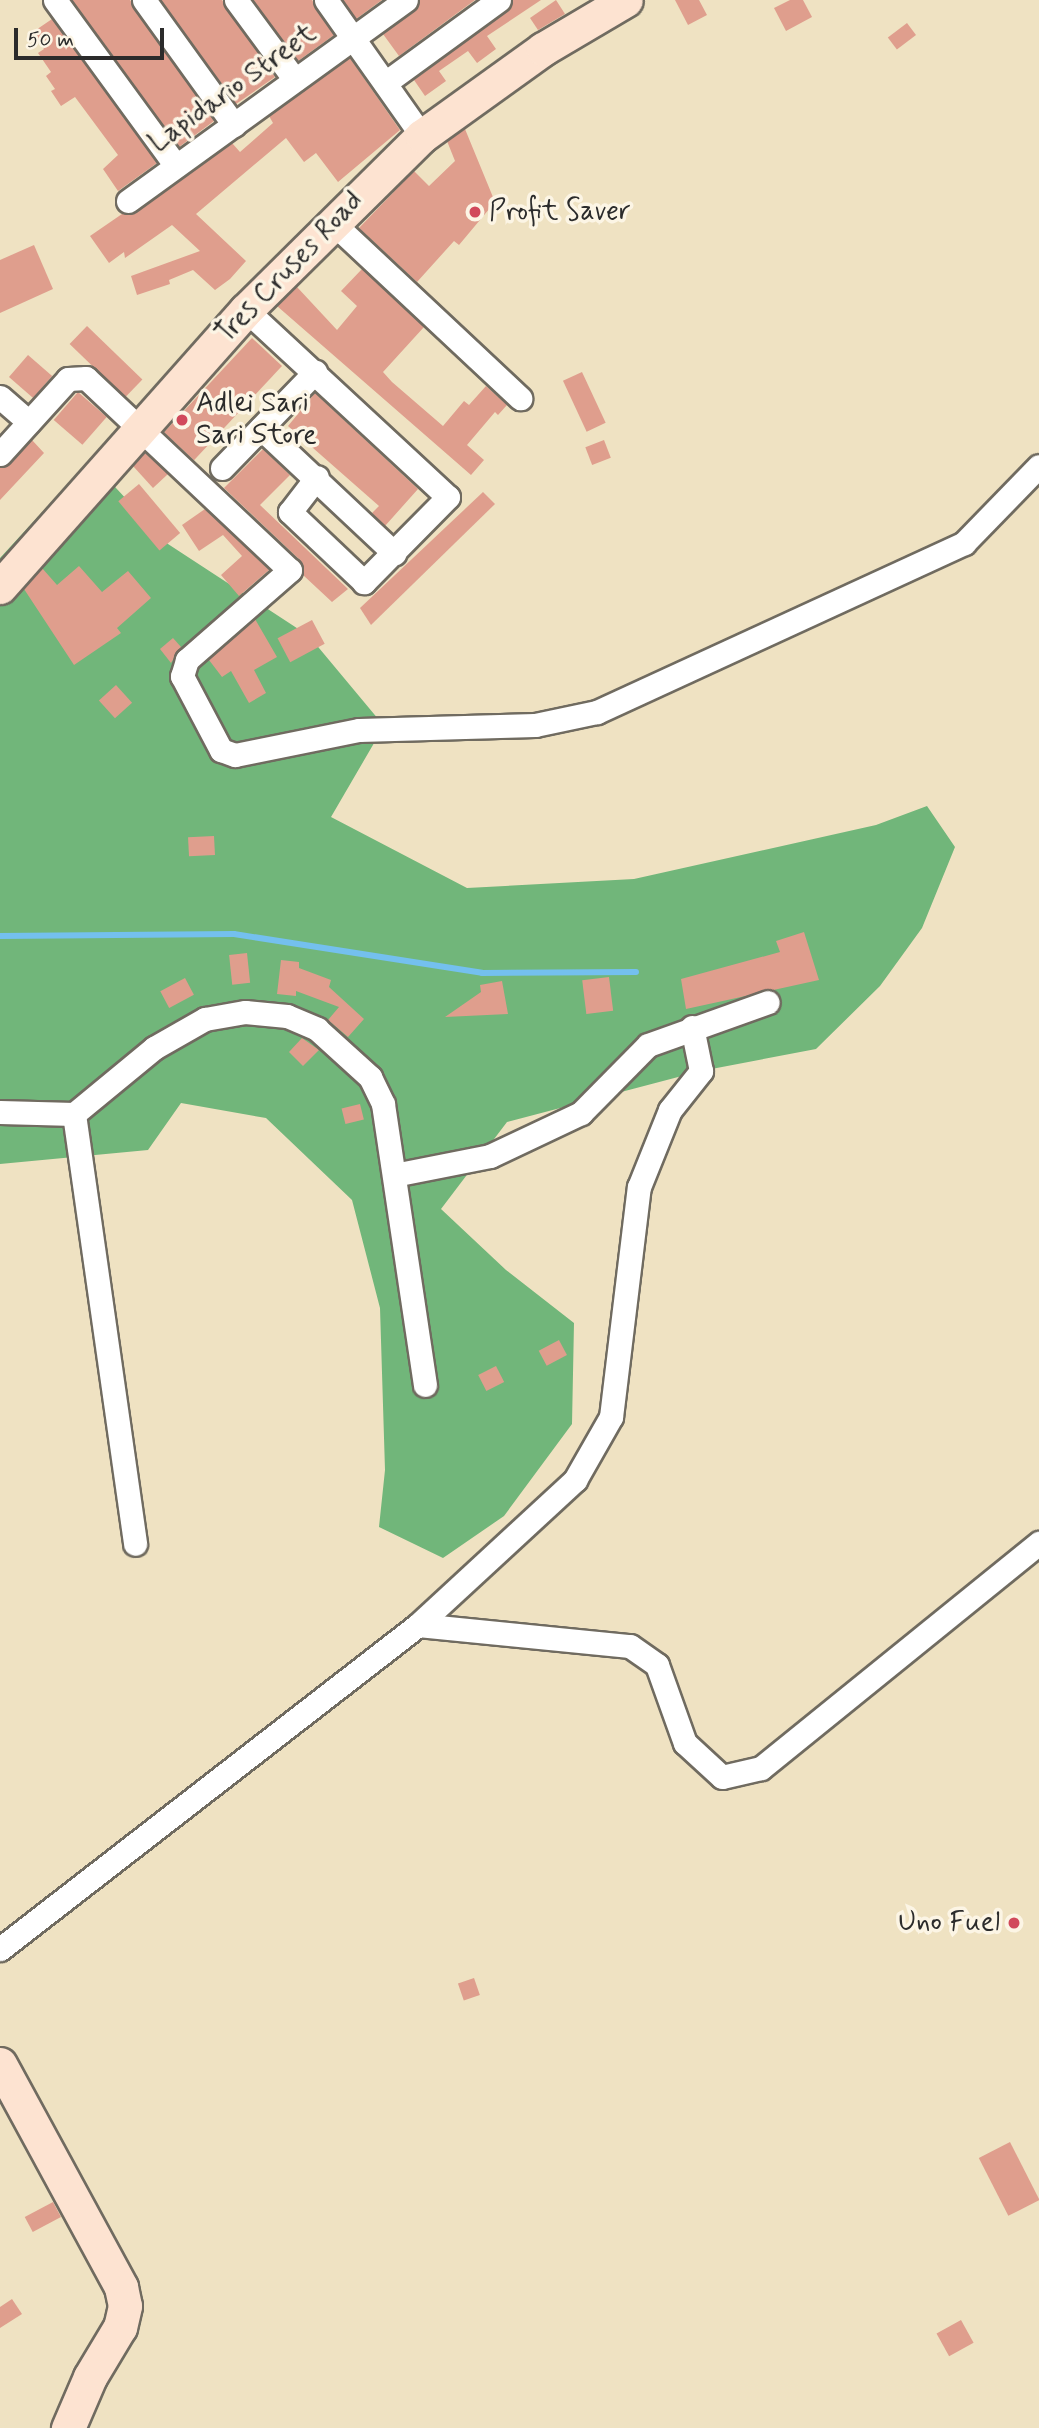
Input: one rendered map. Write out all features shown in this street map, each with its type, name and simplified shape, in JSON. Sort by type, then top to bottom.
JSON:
[{"type":"main road","name":"Tres Cruses Road","points":[[0,587],[246,310],[332,222],[422,136],[543,49],[626,0]]},
{"type":"main road","points":[[0,2064],[121,2287],[125,2306],[120,2327],[90,2377],[68,2428]]},
{"type":"street","points":[[55,0],[176,166]]},
{"type":"street","points":[[144,0],[234,125]]},
{"type":"street","points":[[236,0],[295,80]]},
{"type":"street","points":[[326,0],[422,136]]},
{"type":"street","name":"Lapidario Street","points":[[128,201],[406,0]]},
{"type":"street","points":[[385,83],[499,0]]},
{"type":"street","points":[[332,222],[520,398]]},
{"type":"street","points":[[246,310],[448,496],[364,582],[290,512],[317,477]]},
{"type":"street","points":[[222,468],[315,372]]},
{"type":"street","points":[[0,454],[76,376],[86,378],[290,570],[187,660],[182,676],[221,750],[235,755],[359,730],[536,725],[597,712],[964,543],[1039,466]]},
{"type":"street","points":[[0,397],[29,422]]},
{"type":"street","points":[[261,428],[317,477],[394,553]]},
{"type":"street","points":[[394,1175],[490,1156],[581,1113],[648,1045],[691,1027],[768,1002]]},
{"type":"street","points":[[0,1112],[74,1114],[154,1048],[205,1019],[245,1012],[287,1016],[317,1029],[370,1077],[383,1104],[425,1385]]},
{"type":"street","points":[[0,1949],[418,1625],[575,1480],[611,1417],[639,1187],[670,1110],[701,1070],[691,1027]]},
{"type":"street","points":[[74,1114],[135,1544]]},
{"type":"street","points":[[418,1625],[630,1646],[657,1665],[685,1743],[722,1777],[761,1768],[1039,1544]]},
{"type":"green space","points":[[90,460],[168,544],[309,636],[384,726],[331,817],[467,888],[634,879],[876,825],[927,806],[955,847],[922,928],[880,986],[816,1049],[701,1071],[507,1122],[441,1209],[506,1270],[574,1323],[572,1424],[504,1516],[443,1558],[379,1527],[385,1470],[380,1308],[352,1200],[266,1118],[181,1103],[148,1150],[0,1164],[0,558]]},
{"type":"building","points":[[72,0],[130,0],[214,121],[179,147]]},
{"type":"building","points":[[161,0],[222,0],[275,77],[236,104]]},
{"type":"building","points":[[253,0],[312,0],[334,35],[298,61]]},
{"type":"building","points":[[343,0],[382,0],[356,19]]},
{"type":"building","points":[[420,0],[475,0],[399,56],[383,34],[414,11]]},
{"type":"building","points":[[513,0],[541,0],[487,36],[496,49],[477,63],[468,51],[439,71],[446,81],[425,96],[414,80],[507,11]]},
{"type":"building","points":[[556,0],[565,14],[538,30],[530,18]]},
{"type":"building","points":[[675,0],[699,0],[707,15],[688,25]]},
{"type":"building","points":[[790,0],[803,0],[812,17],[786,31],[774,8]]},
{"type":"building","points":[[52,19],[157,163],[118,191],[103,169],[118,155],[75,97],[61,106],[51,91],[55,89],[46,76],[51,72],[38,53],[44,49],[33,32]]},
{"type":"building","points":[[907,23],[916,35],[897,49],[888,37]]},
{"type":"building","points":[[350,58],[400,130],[338,182],[316,153],[304,162],[286,138],[196,214],[246,261],[230,279],[215,290],[193,270],[169,280],[170,284],[137,295],[131,276],[200,251],[172,225],[125,258],[124,252],[109,263],[90,236],[122,214],[136,212],[232,143],[240,152],[273,123],[269,116]]},
{"type":"building","points":[[465,129],[495,202],[459,245],[454,241],[417,282],[359,228],[414,171],[429,186],[455,161],[447,141]]},
{"type":"building","points":[[34,245],[53,289],[0,313],[0,260]]},
{"type":"building","points":[[362,269],[424,327],[383,372],[392,382],[443,426],[464,401],[469,405],[486,386],[507,405],[498,415],[495,412],[467,445],[484,460],[471,475],[277,306],[297,287],[337,330],[357,306],[341,291]]},
{"type":"building","points":[[87,326],[142,379],[125,397],[70,344]]},
{"type":"building","points":[[252,338],[282,366],[194,460],[164,432]]},
{"type":"building","points":[[28,355],[52,376],[33,398],[9,377]]},
{"type":"building","points":[[582,372],[606,423],[587,432],[563,381]]},
{"type":"building","points":[[78,392],[107,417],[82,445],[54,420]]},
{"type":"building","points":[[315,393],[418,489],[385,526],[372,513],[379,506],[288,426]]},
{"type":"building","points":[[32,440],[44,453],[0,500],[0,468],[10,463]]},
{"type":"building","points":[[604,440],[611,458],[592,465],[585,447]]},
{"type":"building","points":[[263,449],[290,475],[260,505],[348,589],[332,602],[303,575],[300,560],[224,488]]},
{"type":"building","points":[[145,453],[168,474],[153,488],[133,466]]},
{"type":"building","points":[[139,484],[180,533],[159,550],[118,501]]},
{"type":"building","points":[[483,492],[495,504],[371,625],[360,608]]},
{"type":"building","points":[[205,509],[269,570],[239,596],[221,575],[242,556],[223,535],[199,551],[182,525]]},
{"type":"building","points":[[79,566],[102,592],[128,571],[151,598],[117,628],[121,633],[74,665],[24,589],[42,568],[57,585]]},
{"type":"building","points":[[255,619],[277,657],[254,670],[266,693],[249,703],[231,671],[222,677],[209,660]]},
{"type":"building","points":[[312,620],[325,644],[290,662],[278,638]]},
{"type":"building","points":[[173,638],[181,647],[171,663],[160,649]]},
{"type":"building","points":[[116,685],[132,703],[115,718],[99,700]]},
{"type":"building","points":[[214,836],[215,855],[189,856],[188,837]]},
{"type":"building","points":[[804,932],[819,980],[686,1009],[681,979],[780,952],[776,941]]},
{"type":"building","points":[[247,953],[250,983],[232,985],[229,955]]},
{"type":"building","points":[[281,960],[299,962],[299,968],[331,980],[329,987],[364,1019],[348,1037],[328,1020],[339,1007],[296,991],[296,996],[277,994]]},
{"type":"building","points":[[609,977],[613,1011],[586,1014],[582,980]]},
{"type":"building","points":[[185,978],[194,995],[169,1008],[160,991]]},
{"type":"building","points":[[502,981],[508,1014],[445,1017],[481,992],[480,985]]},
{"type":"building","points":[[302,1038],[319,1050],[303,1066],[289,1052]]},
{"type":"building","points":[[360,1104],[364,1120],[345,1124],[342,1109]]},
{"type":"building","points":[[559,1340],[567,1355],[547,1366],[539,1351]]},
{"type":"building","points":[[496,1366],[504,1382],[486,1391],[478,1375]]},
{"type":"building","points":[[474,1978],[480,1995],[464,2001],[458,1984]]},
{"type":"building","points":[[1010,2142],[1039,2200],[1008,2216],[979,2158]]},
{"type":"building","points":[[53,2202],[61,2217],[33,2232],[25,2217]]},
{"type":"building","points":[[12,2299],[22,2314],[0,2328],[0,2307]]},
{"type":"building","points":[[961,2320],[974,2343],[949,2356],[937,2334]]},
{"type":"waterway","points":[[0,936],[234,934],[482,973],[636,972]]},
{"type":"place","name":"Profit Saver","points":[[475,212]]},
{"type":"place","name":"Adlei Sari Sari Store","points":[[182,420]]},
{"type":"place","name":"Uno Fuel","points":[[1014,1923]]}]
